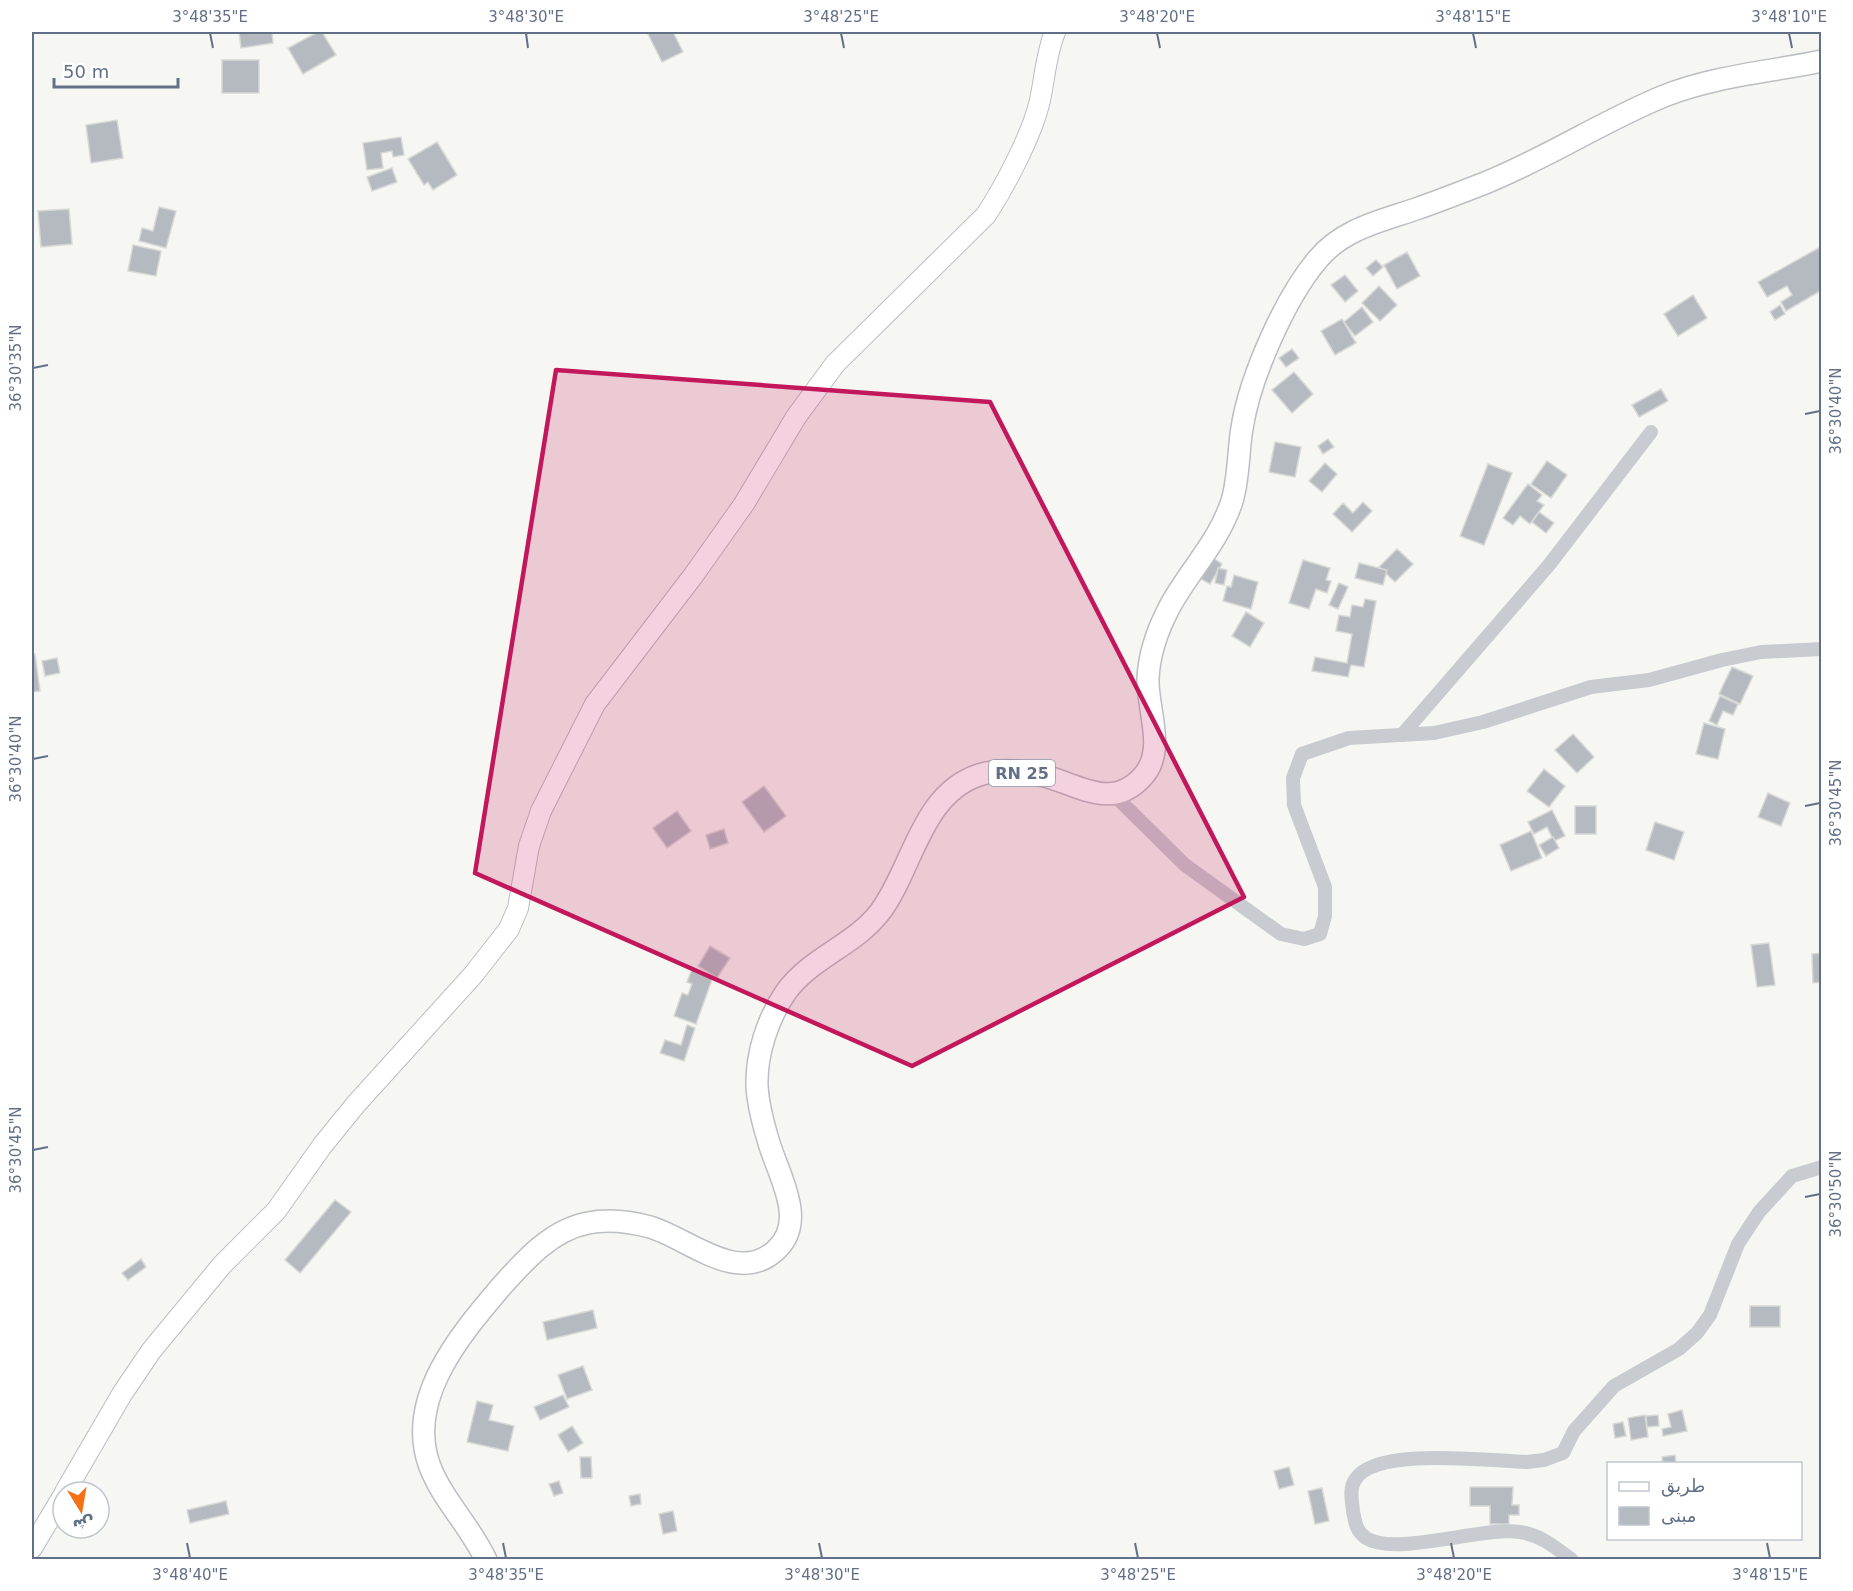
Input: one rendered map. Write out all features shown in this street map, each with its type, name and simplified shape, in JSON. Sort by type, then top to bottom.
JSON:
[{"type":"main road","points":[[72,1480],[122,1394],[151,1351],[222,1265],[276,1210],[322,1146],[356,1104],[472,975],[508,929],[518,908],[529,846],[541,812],[595,704],[693,576],[744,504],[796,417],[835,364],[987,214],[1005,187],[1040,103],[1050,45],[1055,32]]},
{"type":"main road","points":[[1112,793],[1130,786],[1145,775],[1153,759],[1155,736],[1148,683],[1150,658],[1170,606],[1199,563],[1231,502],[1242,423],[1261,360],[1287,309],[1318,259],[1342,237],[1373,223],[1496,179],[1668,94],[1712,82],[1821,61]]},
{"type":"main road","name":"RN 25","points":[[486,1560],[429,1464],[424,1428],[430,1398],[444,1361],[473,1320],[537,1249],[561,1233],[589,1223],[622,1222],[653,1228],[720,1260],[740,1263],[763,1259],[779,1248],[789,1232],[791,1213],[761,1114],[757,1081],[761,1049],[769,1024],[785,993],[800,976],[855,937],[879,914],[933,812],[947,794],[976,776],[1004,771],[1042,775],[1087,792],[1112,793]]},
{"type":"main road","points":[[32,1548],[51,1516]]},
{"type":"street","points":[[1402,735],[1549,565],[1651,432]]},
{"type":"street","points":[[1112,793],[1185,865],[1281,934],[1304,939],[1320,934],[1325,906],[1325,887],[1294,805],[1293,778],[1302,753],[1349,738],[1434,733],[1483,722],[1591,687],[1649,680],[1761,652],[1821,649]]},
{"type":"street","points":[[1572,1560],[1540,1537],[1520,1531],[1489,1533],[1424,1543],[1384,1543],[1367,1539],[1355,1527],[1351,1489],[1355,1478],[1369,1466],[1395,1458],[1527,1462],[1544,1460],[1563,1453],[1574,1431],[1614,1386],[1679,1348],[1697,1333],[1710,1315],[1738,1244],[1759,1212],[1792,1176],[1821,1167]]},
{"type":"highlighted area","points":[[556,370],[990,402],[1244,897],[912,1066],[475,873]]},
{"type":"building","points":[[239,32],[272,32],[273,43],[241,48]]},
{"type":"building","points":[[322,32],[336,55],[303,74],[288,48]]},
{"type":"building","points":[[647,32],[673,32],[683,52],[662,62]]},
{"type":"building","points":[[222,60],[259,60],[259,93],[222,93]]},
{"type":"building","points":[[117,120],[123,158],[91,163],[86,125]]},
{"type":"building","points":[[401,137],[404,155],[393,157],[392,151],[381,153],[383,168],[367,170],[363,143]]},
{"type":"building","points":[[437,142],[457,175],[433,190],[428,182],[424,185],[408,159]]},
{"type":"building","points":[[392,168],[397,182],[372,191],[367,177]]},
{"type":"building","points":[[159,207],[176,211],[166,248],[139,241],[142,228],[153,231]]},
{"type":"building","points":[[69,209],[72,244],[41,247],[38,211]]},
{"type":"building","points":[[133,245],[161,251],[156,276],[128,271]]},
{"type":"building","points":[[1822,246],[1822,290],[1786,311],[1781,302],[1792,295],[1787,286],[1767,297],[1758,282]]},
{"type":"building","points":[[1407,252],[1420,276],[1397,289],[1384,265]]},
{"type":"building","points":[[1376,260],[1383,267],[1373,276],[1366,268]]},
{"type":"building","points":[[1345,275],[1358,291],[1345,302],[1331,285]]},
{"type":"building","points":[[1379,286],[1397,305],[1380,321],[1362,303]]},
{"type":"building","points":[[1693,295],[1707,318],[1678,336],[1664,314]]},
{"type":"building","points":[[1780,305],[1785,314],[1775,320],[1770,312]]},
{"type":"building","points":[[1362,307],[1373,322],[1355,336],[1344,322]]},
{"type":"building","points":[[1342,319],[1356,343],[1335,355],[1321,331]]},
{"type":"building","points":[[1292,349],[1299,358],[1286,367],[1279,358]]},
{"type":"building","points":[[1294,372],[1313,394],[1292,413],[1272,390]]},
{"type":"building","points":[[1661,389],[1668,401],[1639,417],[1632,405]]},
{"type":"building","points":[[1328,439],[1334,447],[1323,454],[1318,446]]},
{"type":"building","points":[[1275,442],[1301,447],[1295,477],[1269,472]]},
{"type":"building","points":[[1547,461],[1567,475],[1551,498],[1531,484]]},
{"type":"building","points":[[1325,463],[1337,474],[1322,492],[1309,481]]},
{"type":"building","points":[[1488,464],[1512,473],[1484,545],[1460,536]]},
{"type":"building","points":[[1528,484],[1542,495],[1537,501],[1544,505],[1530,524],[1520,516],[1513,525],[1503,518]]},
{"type":"building","points":[[1363,502],[1372,511],[1352,532],[1333,514],[1343,503],[1353,513]]},
{"type":"building","points":[[1539,512],[1554,523],[1546,533],[1532,522]]},
{"type":"building","points":[[1397,549],[1413,564],[1395,582],[1379,567]]},
{"type":"building","points":[[1213,558],[1222,564],[1210,584],[1201,579]]},
{"type":"building","points":[[1303,560],[1330,568],[1326,580],[1331,581],[1327,593],[1316,589],[1309,609],[1289,603]]},
{"type":"building","points":[[1359,563],[1387,570],[1383,585],[1355,578]]},
{"type":"building","points":[[1218,568],[1227,570],[1224,585],[1215,583]]},
{"type":"building","points":[[1234,575],[1258,582],[1251,609],[1223,601],[1227,586],[1231,587]]},
{"type":"building","points":[[1339,583],[1348,587],[1338,609],[1329,605]]},
{"type":"building","points":[[1365,599],[1376,601],[1364,667],[1351,665],[1348,677],[1312,671],[1315,657],[1347,663],[1352,634],[1336,631],[1339,615],[1350,617],[1352,605],[1363,607]]},
{"type":"building","points":[[1246,612],[1264,623],[1250,647],[1232,636]]},
{"type":"building","points":[[32,654],[35,654],[40,691],[32,692]]},
{"type":"building","points":[[57,658],[60,673],[45,676],[42,661]]},
{"type":"building","points":[[1732,667],[1753,676],[1740,704],[1719,694]]},
{"type":"building","points":[[1720,696],[1738,704],[1733,715],[1723,711],[1717,725],[1709,721]]},
{"type":"building","points":[[1704,723],[1725,729],[1718,759],[1696,754]]},
{"type":"building","points":[[1573,734],[1594,757],[1577,773],[1555,750]]},
{"type":"building","points":[[1544,769],[1565,786],[1549,807],[1527,791]]},
{"type":"building","points":[[764,786],[786,816],[764,832],[742,802]]},
{"type":"building","points":[[1768,793],[1790,803],[1781,826],[1758,817]]},
{"type":"building","points":[[1575,806],[1596,806],[1596,834],[1575,834]]},
{"type":"building","points":[[1552,810],[1565,836],[1554,841],[1547,827],[1534,834],[1528,822]]},
{"type":"building","points":[[677,811],[691,831],[667,848],[653,828]]},
{"type":"building","points":[[1655,822],[1684,832],[1674,860],[1646,850]]},
{"type":"building","points":[[724,829],[728,843],[710,849],[706,835]]},
{"type":"building","points":[[1531,831],[1542,858],[1511,871],[1500,845]]},
{"type":"building","points":[[1553,837],[1559,848],[1546,856],[1539,845]]},
{"type":"building","points":[[1769,943],[1775,985],[1757,987],[1751,945]]},
{"type":"building","points":[[710,946],[730,958],[717,978],[698,966]]},
{"type":"building","points":[[1822,953],[1822,982],[1813,983],[1812,954]]},
{"type":"building","points":[[692,969],[713,977],[696,1024],[674,1016],[682,993],[688,995],[692,984],[687,982]]},
{"type":"building","points":[[687,1025],[695,1028],[684,1061],[660,1053],[665,1040],[681,1045]]},
{"type":"building","points":[[335,1200],[351,1212],[300,1273],[285,1260]]},
{"type":"building","points":[[141,1259],[146,1267],[128,1280],[122,1273]]},
{"type":"building","points":[[1750,1306],[1780,1306],[1780,1327],[1750,1327]]},
{"type":"building","points":[[593,1310],[597,1328],[547,1340],[543,1322]]},
{"type":"building","points":[[583,1366],[592,1390],[567,1399],[558,1375]]},
{"type":"building","points":[[563,1395],[569,1407],[540,1420],[534,1407]]},
{"type":"building","points":[[477,1401],[493,1405],[489,1420],[514,1426],[508,1451],[467,1442]]},
{"type":"building","points":[[1682,1410],[1687,1431],[1663,1436],[1662,1429],[1671,1427],[1668,1414]]},
{"type":"building","points":[[1645,1415],[1648,1437],[1631,1440],[1628,1418]]},
{"type":"building","points":[[1658,1415],[1659,1426],[1647,1427],[1646,1416]]},
{"type":"building","points":[[1623,1422],[1626,1436],[1615,1438],[1613,1424]]},
{"type":"building","points":[[572,1426],[583,1443],[568,1452],[558,1435]]},
{"type":"building","points":[[1675,1455],[1676,1462],[1663,1462],[1662,1457]]},
{"type":"building","points":[[580,1457],[591,1457],[592,1478],[581,1478]]},
{"type":"building","points":[[1289,1467],[1294,1485],[1279,1489],[1274,1471]]},
{"type":"building","points":[[559,1481],[563,1493],[554,1496],[549,1484]]},
{"type":"building","points":[[1470,1487],[1513,1487],[1512,1505],[1519,1505],[1519,1515],[1509,1515],[1509,1524],[1490,1524],[1490,1506],[1470,1506]]},
{"type":"building","points":[[1322,1488],[1329,1521],[1315,1524],[1308,1491]]},
{"type":"building","points":[[640,1494],[641,1504],[631,1506],[629,1496]]},
{"type":"building","points":[[226,1501],[229,1514],[190,1523],[187,1510]]},
{"type":"building","points":[[673,1511],[677,1531],[663,1534],[659,1514]]}]
